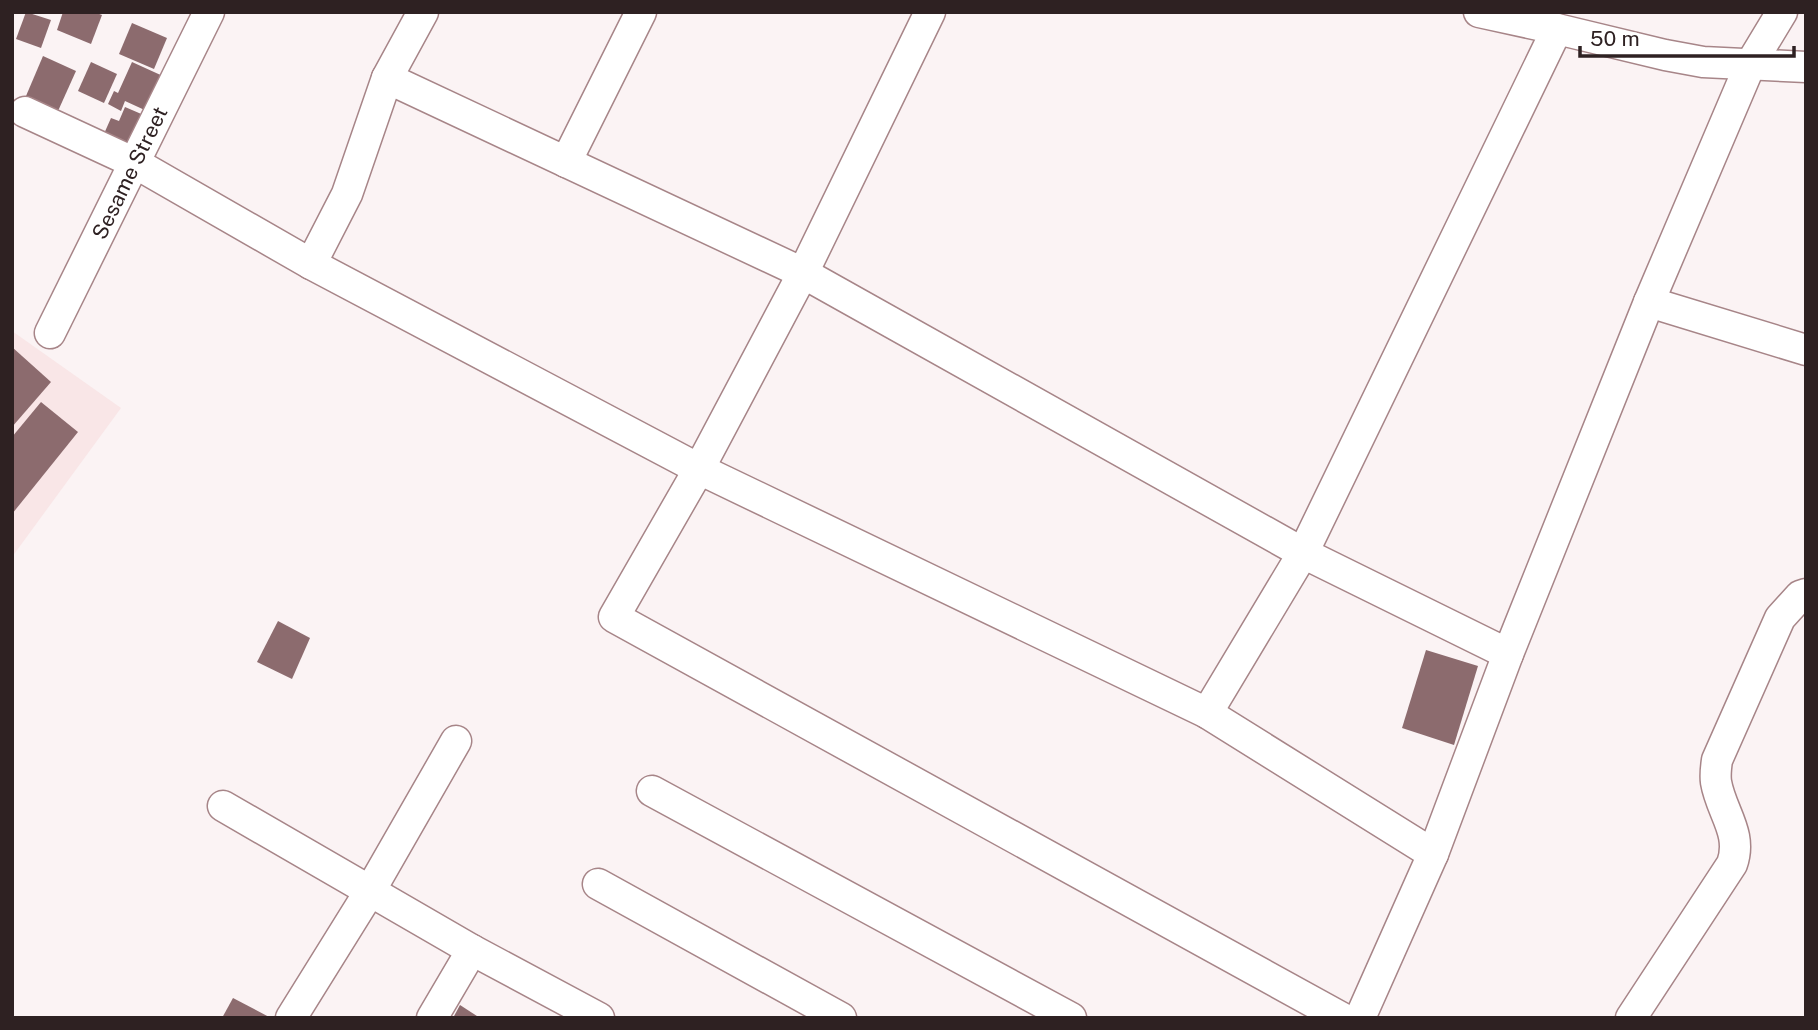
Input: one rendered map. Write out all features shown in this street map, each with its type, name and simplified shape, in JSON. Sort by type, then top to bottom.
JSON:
[{"type":"street","name":"Sesame Street","points":[[50,333],[209,12]]},
{"type":"street","points":[[311,264],[347,194],[387,78],[423,12]]},
{"type":"street","points":[[566,162],[640,12]]},
{"type":"street","points":[[930,12],[803,273],[699,469],[614,617],[1342,1018]]},
{"type":"street","points":[[1479,12],[1703,62],[1806,67]]},
{"type":"street","points":[[1360,1018],[1433,853],[1508,654],[1649,302],[1750,65],[1782,12]]},
{"type":"street","points":[[1207,713],[1303,553],[1557,29]]},
{"type":"street","points":[[387,78],[803,273],[1303,553],[1508,654]]},
{"type":"street","points":[[25,112],[135,163],[311,264],[699,469],[1207,713],[1433,853]]},
{"type":"street","points":[[1649,302],[1806,350]]},
{"type":"street","points":[[1631,1018],[1732,864],[1737,851],[1735,835],[1716,782],[1717,760],[1780,618],[1800,596],[1806,594]]},
{"type":"street","points":[[291,1018],[370,891],[456,741]]},
{"type":"street","points":[[652,791],[1071,1018]]},
{"type":"street","points":[[223,806],[472,950],[599,1018]]},
{"type":"street","points":[[598,884],[841,1018]]},
{"type":"street","points":[[432,1018],[472,950]]},
{"type":"shaded area","points":[[12,331],[121,408],[12,557]]},
{"type":"building","points":[[26,12],[51,20],[41,48],[16,39]]},
{"type":"building","points":[[63,12],[94,12],[102,15],[91,44],[57,30]]},
{"type":"building","points":[[132,23],[167,38],[154,69],[119,54]]},
{"type":"building","points":[[43,56],[76,71],[58,111],[26,96]]},
{"type":"building","points":[[91,62],[117,74],[104,103],[78,91]]},
{"type":"building","points":[[132,62],[165,77],[149,112],[125,101],[121,111],[108,104],[114,91],[118,93]]},
{"type":"building","points":[[125,107],[146,116],[123,156],[99,145],[111,118],[119,121]]},
{"type":"building","points":[[12,347],[51,382],[12,427]]},
{"type":"building","points":[[41,402],[78,432],[12,514],[12,437]]},
{"type":"building","points":[[278,621],[310,638],[292,679],[257,662]]},
{"type":"building","points":[[1426,650],[1478,666],[1454,745],[1402,728]]},
{"type":"building","points":[[233,998],[271,1018],[222,1018]]},
{"type":"building","points":[[460,1005],[480,1018],[453,1018]]}]
